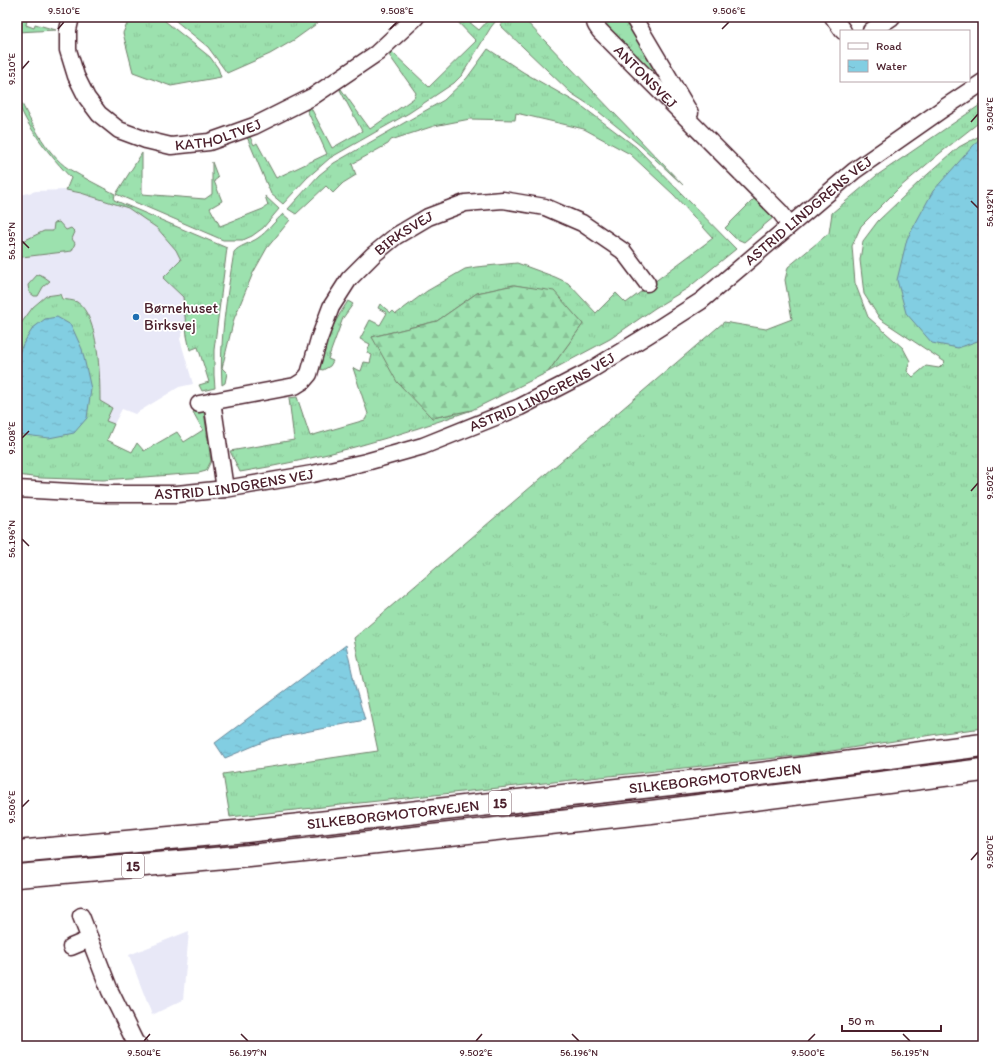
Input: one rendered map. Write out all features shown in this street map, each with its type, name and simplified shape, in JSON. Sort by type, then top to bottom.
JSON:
[{"type":"highway","name":"SILKEBORGMOTORVEJEN","points":[[17,852],[246,831],[736,777],[983,745]]},
{"type":"highway","name":"SILKEBORGMOTORVEJEN","points":[[17,876],[249,856],[651,812],[983,770]]},
{"type":"highway","points":[[17,884],[249,856]]},
{"type":"street","name":"KATHOLTVEJ","points":[[71,17],[68,30],[68,50],[76,76],[87,98],[99,114],[119,130],[146,140],[171,146],[210,142],[254,126],[312,97],[377,53],[416,17]]},
{"type":"street","name":"ANTONSVEJ","points":[[596,17],[594,20],[595,25],[600,31],[780,212],[790,225]]},
{"type":"street","name":"ANTONSVEJ","points":[[633,17],[702,133]]},
{"type":"street","points":[[833,17],[842,30]]},
{"type":"street","points":[[872,30],[892,17]]},
{"type":"street","name":"ASTRID LINDGRENS VEJ","points":[[17,489],[123,494],[177,494],[225,489],[312,474],[366,462],[423,446],[520,407],[586,373],[701,301],[854,172],[983,82]]},
{"type":"street","name":"BIRKSVEJ","points":[[225,489],[206,402],[282,389],[295,386],[303,381],[308,374],[318,339],[331,307],[350,279],[373,255],[396,236],[428,217],[465,203],[503,200],[545,207],[582,223],[623,251],[647,283]]},
{"type":"street","points":[[81,916],[110,991],[135,1042],[139,1046]]},
{"type":"street","points":[[71,947],[90,938]]},
{"type":"shaded area","name":"Børnehuset Birksvej","points":[[66,190],[81,193],[128,208],[158,228],[176,250],[199,295],[180,339],[193,384],[179,387],[135,414],[122,409],[114,424],[106,421],[100,402],[92,326],[60,294],[46,296],[33,307],[17,329],[17,196],[36,191]]},
{"type":"shaded area","points":[[189,931],[183,1000],[152,1015],[129,955]]},
{"type":"green space","points":[[17,17],[27,20],[26,25],[34,28],[35,24],[56,30],[17,32]]},
{"type":"green space","points":[[130,17],[164,17],[165,21],[210,57],[218,68],[221,77],[171,86],[133,72],[123,33]]},
{"type":"green space","points":[[171,17],[326,17],[294,40],[270,54],[227,73],[208,47]]},
{"type":"green space","points":[[453,17],[463,17],[479,30],[491,17],[499,17],[491,27],[462,75],[454,83],[409,113],[330,158],[307,178],[283,204],[271,194],[247,137],[249,135],[254,145],[257,143],[276,178],[327,154],[307,110],[311,108],[332,148],[362,131],[340,90],[341,89],[370,129],[414,98],[416,93],[389,55],[392,52],[429,87],[476,41]]},
{"type":"green space","points":[[506,17],[522,17],[683,185],[641,146],[594,108],[571,93],[500,25]]},
{"type":"green space","points":[[601,17],[626,17],[655,69],[653,71],[648,71],[601,21]]},
{"type":"green space","points":[[488,49],[523,72],[579,104],[636,147],[736,249],[688,288],[655,308],[610,339],[548,372],[583,324],[554,292],[514,285],[477,293],[437,321],[372,337],[432,418],[472,410],[386,438],[329,454],[240,472],[230,451],[294,440],[289,398],[297,397],[310,436],[365,420],[368,414],[353,368],[361,371],[364,362],[370,363],[372,355],[367,353],[370,344],[360,339],[370,320],[380,325],[387,313],[378,308],[380,304],[391,313],[393,311],[396,314],[427,291],[465,269],[517,263],[568,283],[596,313],[616,293],[626,303],[713,238],[674,195],[630,154],[584,129],[516,113],[515,120],[470,119],[434,126],[391,140],[388,144],[352,164],[356,175],[343,183],[333,193],[326,186],[296,214],[288,209],[319,175],[334,163],[444,100],[467,78]]},
{"type":"green space","points":[[17,93],[32,124],[45,145],[69,169],[115,194],[114,200],[227,248],[214,350],[215,388],[202,391],[199,385],[209,382],[198,347],[190,350],[183,297],[163,278],[181,260],[176,250],[157,228],[128,208],[81,193],[66,190],[71,178],[46,150],[30,126],[23,114]]},
{"type":"green space","points":[[983,103],[983,121],[977,124],[939,154],[899,188],[861,226],[852,246],[855,283],[868,317],[903,348],[910,361],[907,371],[913,377],[926,366],[939,368],[945,362],[880,319],[864,294],[860,260],[863,241],[878,221],[920,181],[959,147],[983,134],[983,728],[813,754],[230,817],[223,774],[378,751],[354,638],[724,322],[766,329],[792,319],[785,280],[788,267],[829,233],[832,213],[876,176]]},
{"type":"green space","points":[[142,153],[142,194],[205,199],[212,194],[212,162],[218,178],[214,181],[222,201],[210,208],[220,226],[263,209],[268,205],[265,196],[279,209],[263,228],[252,236],[243,240],[223,240],[116,194]]},
{"type":"green space","points":[[755,198],[774,217],[744,242],[735,238],[725,228]]},
{"type":"green space","points":[[283,214],[290,220],[267,248],[253,273],[234,319],[222,368],[227,373],[225,383],[222,385],[221,368],[223,335],[226,302],[234,252],[238,248],[261,236]]},
{"type":"green space","points":[[59,222],[66,230],[71,228],[75,232],[72,239],[75,243],[72,251],[22,257],[17,255],[17,244],[44,231],[53,231],[54,223]]},
{"type":"green space","points":[[38,274],[50,281],[43,287],[38,296],[34,296],[29,292],[28,285]]},
{"type":"green space","points":[[514,285],[554,291],[583,324],[548,372],[472,410],[432,418],[397,382],[372,337],[437,321],[477,293]]},
{"type":"green space","points":[[60,294],[62,299],[77,302],[84,309],[90,320],[94,333],[99,363],[100,401],[112,408],[106,421],[114,424],[107,440],[132,452],[137,443],[144,451],[177,432],[184,442],[203,430],[193,412],[200,408],[204,412],[211,461],[206,471],[199,473],[103,480],[41,478],[17,475],[17,329],[33,307],[46,296]]},
{"type":"green space","points":[[348,301],[353,304],[343,318],[328,359],[333,361],[330,366],[323,370],[319,369],[325,343],[334,324]]},
{"type":"water","points":[[983,136],[983,339],[958,348],[932,343],[906,313],[897,280],[907,239],[933,191]]},
{"type":"water","points":[[57,317],[71,325],[82,349],[91,389],[87,418],[74,433],[49,438],[17,434],[17,358],[23,344],[33,328],[45,319]]},
{"type":"water","points":[[346,645],[356,690],[365,720],[270,739],[225,758],[215,743]]},
{"type":"place","name":"Børnehuset Birksvej","points":[[136,317]]}]
